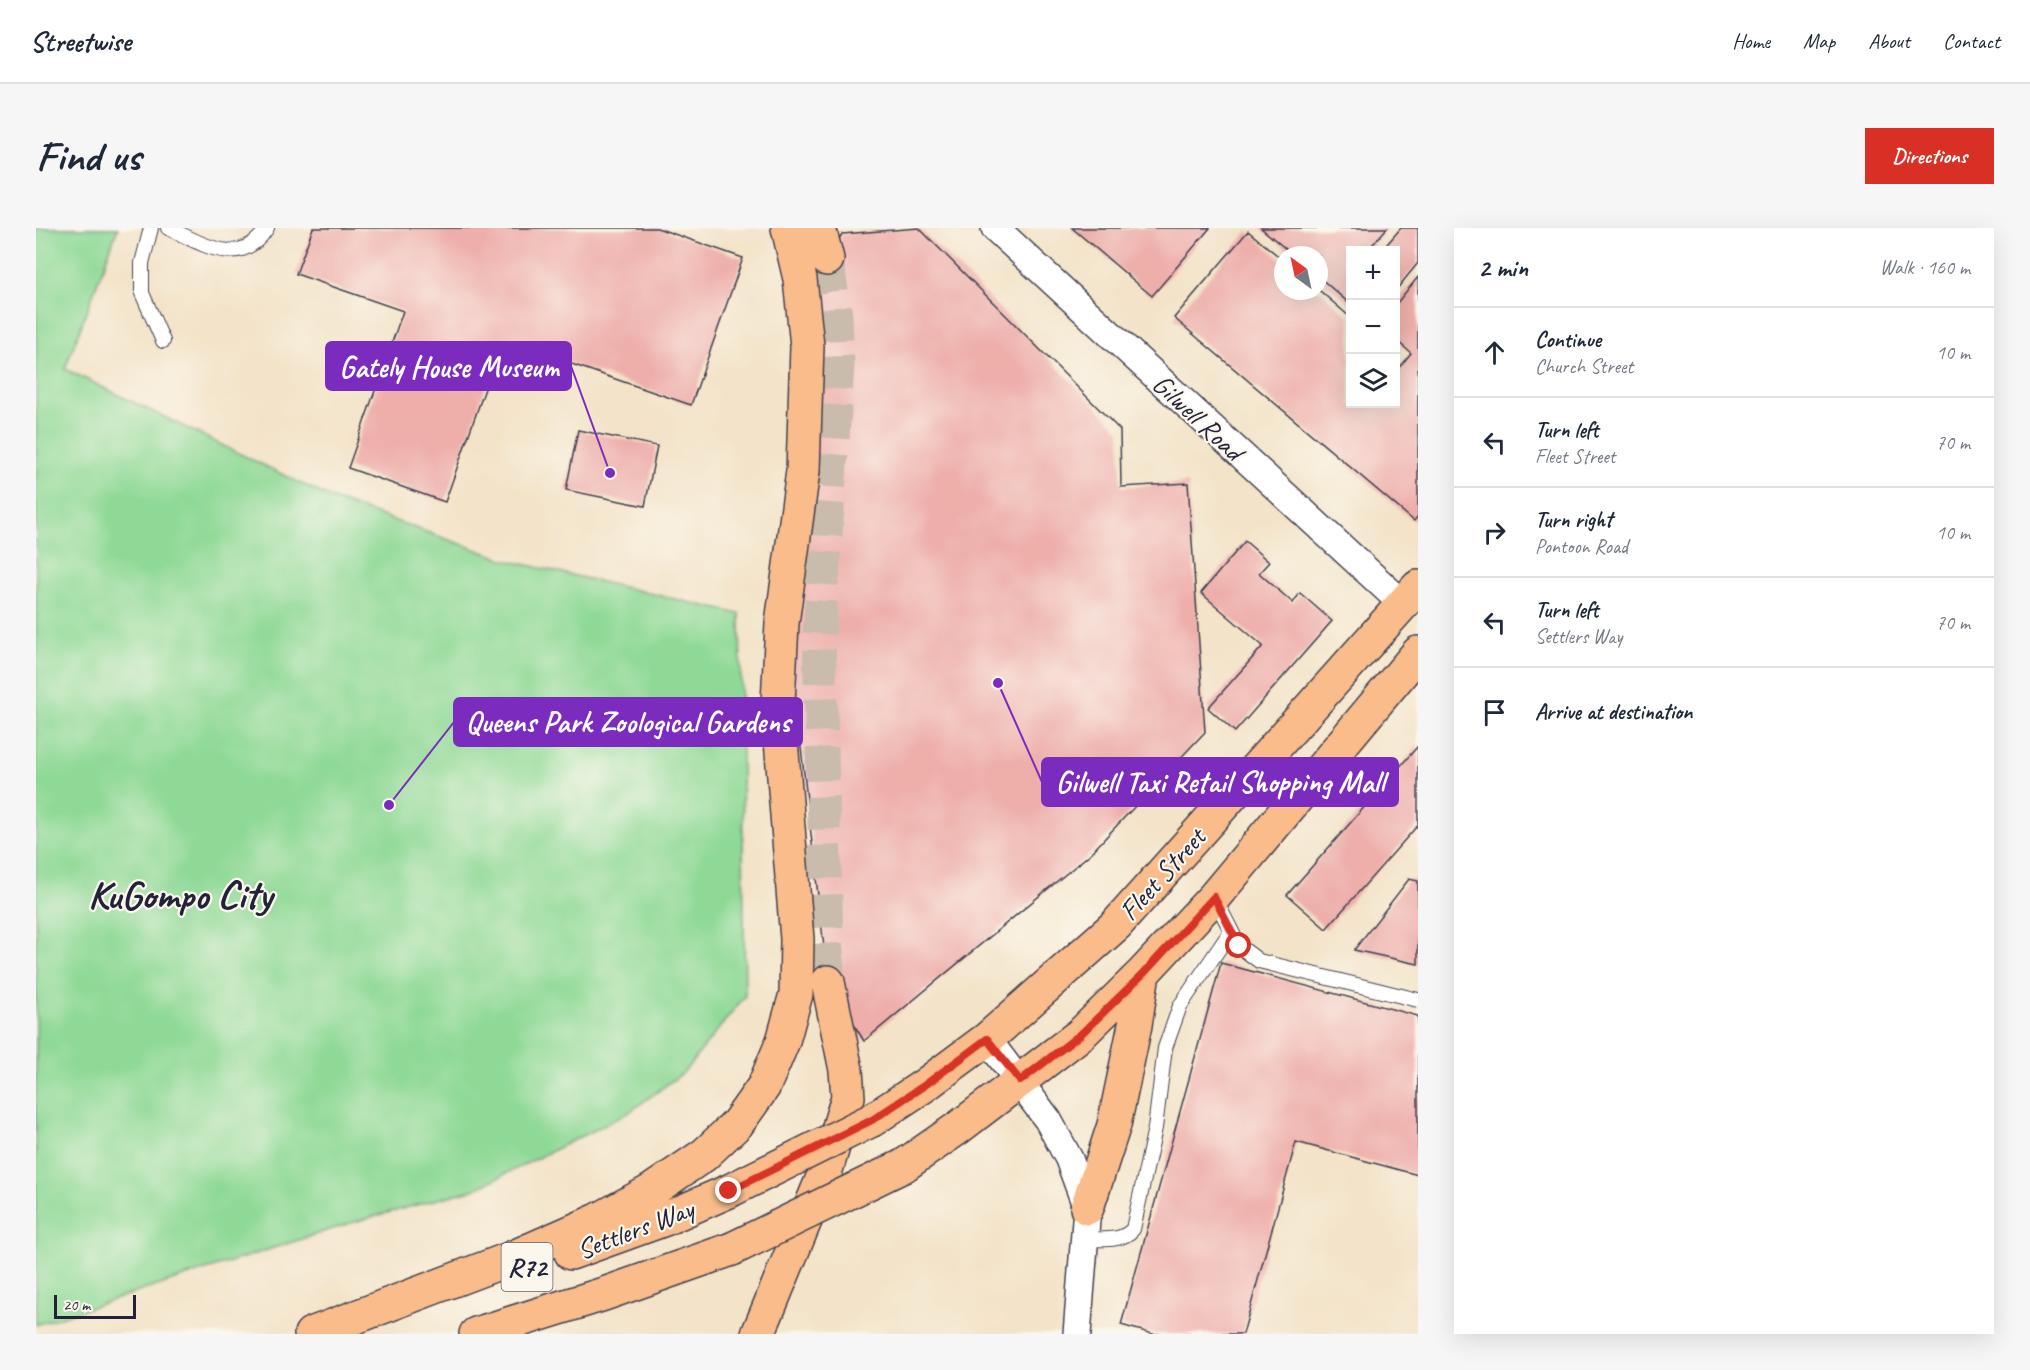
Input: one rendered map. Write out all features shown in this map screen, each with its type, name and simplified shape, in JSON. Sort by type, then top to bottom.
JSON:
[{"type":"main road","points":[[311,1334],[509,1258],[598,1220],[651,1191],[704,1155],[737,1124],[764,1086],[783,1041],[796,994],[797,939],[778,703],[782,623],[803,471],[807,346],[800,279],[788,228]]},
{"type":"main road","name":"Fleet Street","points":[[987,1039],[1116,925],[1411,596]]},
{"type":"main road","name":"Fleet Street","points":[[1020,1081],[1081,1034],[1143,974],[1214,897],[1418,653]]},
{"type":"main road","points":[[1086,1224],[1114,1125],[1143,974]]},
{"type":"main road","points":[[758,1334],[826,1170],[848,1097],[846,1070],[828,982]]},
{"type":"main road","name":"Settlers Way","points":[[321,1334],[562,1256],[665,1219],[729,1191],[872,1120],[925,1085],[987,1039]]},
{"type":"main road","name":"Settlers Way","points":[[476,1334],[604,1294],[732,1249],[903,1166],[1020,1081]]},
{"type":"street","name":"Gilwell Road","points":[[995,228],[1411,596]]},
{"type":"street","points":[[987,1039],[1020,1081],[1053,1130],[1079,1182],[1086,1224],[1077,1334]]},
{"type":"lane","points":[[151,228],[142,263],[142,292],[163,341]]},
{"type":"lane","points":[[168,228],[194,233],[215,249],[228,252],[242,250],[259,240],[267,228]]},
{"type":"lane","points":[[1214,897],[1239,946],[1259,961],[1418,1000]]},
{"type":"lane","points":[[1086,1224],[1119,1238],[1128,1235],[1133,1229],[1155,1128],[1166,1048],[1180,1006],[1232,931]]},
{"type":"green space","points":[[36,228],[118,228],[65,369],[333,499],[506,560],[740,614],[745,996],[684,1072],[628,1113],[475,1189],[354,1222],[36,1325]]},
{"type":"building","points":[[313,228],[657,228],[743,258],[691,405],[557,359],[548,385],[493,366],[445,502],[348,468],[403,311],[296,274]]},
{"type":"building","points":[[919,228],[1120,430],[1121,487],[1188,483],[1205,732],[1090,854],[864,1041],[828,982],[788,634],[816,278],[842,234]]},
{"type":"building","points":[[1072,228],[1210,228],[1152,296]]},
{"type":"building","points":[[1261,228],[1387,228],[1371,246],[1346,246],[1346,301],[1328,285],[1328,246],[1282,246]]},
{"type":"building","points":[[1401,228],[1418,228],[1418,263],[1400,285],[1400,246],[1385,246]]},
{"type":"building","points":[[1248,231],[1274,253],[1274,300],[1328,300],[1328,298],[1346,314],[1346,408],[1400,408],[1400,366],[1411,353],[1400,343],[1400,299],[1418,277],[1418,516],[1414,521],[1174,318]]},
{"type":"building","points":[[578,430],[657,446],[645,506],[566,490]]},
{"type":"building","points":[[1245,541],[1269,562],[1259,573],[1293,603],[1300,593],[1332,621],[1235,732],[1208,708],[1263,646],[1201,593]]},
{"type":"building","points":[[1418,746],[1418,825],[1326,929],[1287,895]]},
{"type":"building","points":[[1409,879],[1418,881],[1418,964],[1354,950]]},
{"type":"building","points":[[1221,963],[1418,1016],[1418,1175],[1296,1142],[1243,1334],[1153,1334],[1121,1325]]},
{"type":"tunnel","points":[[827,259],[836,316],[838,366],[819,634],[828,982]]},
{"type":"place","name":"Gately House Museum","points":[[610,473]]},
{"type":"place","name":"Gilwell Taxi Retail Shopping Mall","points":[[998,683]]},
{"type":"place","name":"Queens Park Zoological Gardens","points":[[389,805]]},
{"type":"district","name":"KuGompo City","points":[[180,895]]},
{"type":"route","points":[[729,1191],[872,1120],[925,1085],[987,1039],[1020,1081],[1081,1034],[1143,974],[1214,897],[1239,946]]}]
